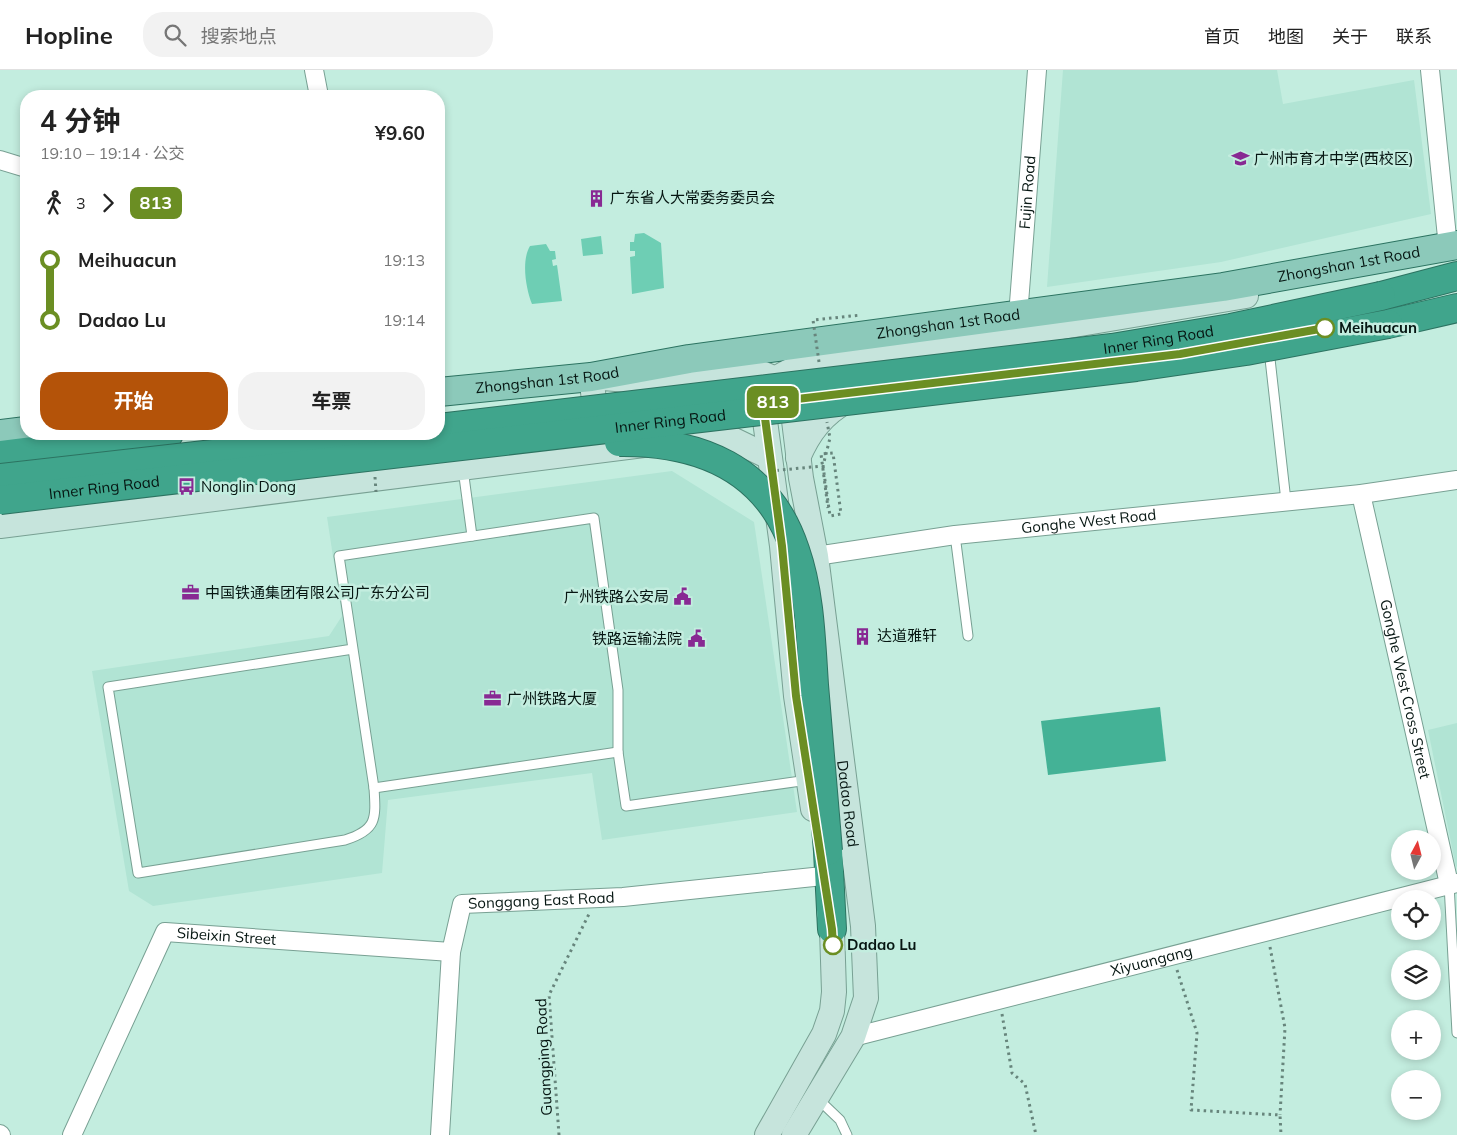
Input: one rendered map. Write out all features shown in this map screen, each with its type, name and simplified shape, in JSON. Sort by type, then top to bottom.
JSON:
[{"type":"highway","name":"Inner Ring Road","points":[[445,438],[1112,348],[1307,313],[1457,276]]},
{"type":"highway","name":"Inner Ring Road","points":[[445,439],[1192,360],[1348,333],[1457,308]]},
{"type":"highway","points":[[445,439],[627,442],[674,445],[695,450],[729,465],[764,496],[789,535],[803,582],[809,622],[832,929]]},
{"type":"highway","points":[[0,455],[121,440]]},
{"type":"highway","name":"Inner Ring Road","points":[[0,478],[336,440]]},
{"type":"highway","name":"Inner Ring Road","points":[[0,500],[434,440]]},
{"type":"main road","name":"Zhongshan 1st Road","points":[[445,391],[591,377],[713,356],[1223,288],[1453,246]]},
{"type":"main road","points":[[794,392],[790,370],[808,364],[1182,308],[1295,286],[1395,258]]},
{"type":"main road","points":[[445,439],[763,403],[794,392],[869,391],[1170,356],[1267,340],[1457,299]]},
{"type":"main road","name":"Dadao Road","points":[[794,1135],[853,1037],[866,998],[863,926],[816,556],[798,458],[794,392],[808,364]]},
{"type":"main road","points":[[597,422],[591,377],[628,380],[734,372],[764,374],[794,392]]},
{"type":"main road","points":[[798,458],[806,440],[823,417],[834,408],[869,391]]},
{"type":"main road","points":[[763,403],[769,464],[782,546],[796,696],[808,780],[826,863]]},
{"type":"main road","points":[[536,429],[578,454]]},
{"type":"main road","points":[[0,434],[20,432]]},
{"type":"main road","points":[[0,526],[720,437],[734,440],[769,464]]},
{"type":"main road","points":[[0,494],[433,440]]},
{"type":"main road","points":[[442,440],[463,469]]},
{"type":"main road","points":[[767,1135],[824,1034],[832,1012],[834,992],[832,929]]},
{"type":"street","points":[[314,70],[318,90]]},
{"type":"street","name":"Fujin Road","points":[[1018,316],[1037,70]]},
{"type":"street","points":[[1430,70],[1453,246]]},
{"type":"street","points":[[0,160],[20,166]]},
{"type":"street","name":"Gonghe West Road","points":[[816,556],[954,535],[1361,494],[1457,480]]},
{"type":"street","name":"Gonghe West Cross Street","points":[[1361,494],[1453,884]]},
{"type":"street","name":"Songgang East Road","points":[[440,1135],[451,952],[462,904],[597,898],[826,863]]},
{"type":"street","name":"Xiyuangang","points":[[853,1037],[1453,884]]},
{"type":"street","name":"Sibeixin Street","points":[[72,1135],[165,932],[451,952]]},
{"type":"lane","points":[[1267,340],[1286,501]]},
{"type":"lane","points":[[463,469],[472,536]]},
{"type":"lane","points":[[353,649],[108,687],[138,873],[356,837],[372,825],[375,816],[374,788],[339,556],[594,518],[618,690],[618,752],[626,806],[808,780]]},
{"type":"lane","points":[[954,535],[968,636]]},
{"type":"lane","points":[[374,788],[618,752]]},
{"type":"lane","points":[[1453,884],[1457,1034]]},
{"type":"lane","points":[[817,1098],[840,1120],[847,1135]]},
{"type":"path","points":[[769,464],[786,470],[814,467],[823,466],[830,516],[841,514],[833,453],[821,454],[822,464],[824,473],[830,520]]},
{"type":"path","name":"Guangping Road","points":[[559,1135],[549,995],[597,898]]},
{"type":"path","points":[[1268,931],[1285,1028],[1280,1115],[1281,1135]]},
{"type":"path","points":[[1173,955],[1197,1034],[1191,1110],[1280,1115]]},
{"type":"path","points":[[1000,1000],[1012,1073],[1025,1084],[1036,1135]]},
{"type":"shaded area","name":"广州市育才中学(西校区)","points":[[1063,70],[1277,70],[1283,104],[1414,80],[1431,214],[1221,262],[1047,287]]},
{"type":"shaded area","points":[[644,233],[661,243],[664,288],[632,294],[630,257],[635,256],[635,251],[630,251],[630,242],[634,242],[635,234]]},
{"type":"shaded area","points":[[601,236],[603,254],[583,256],[581,239]]},
{"type":"shaded area","points":[[546,244],[550,251],[555,251],[556,259],[552,260],[553,266],[557,265],[562,301],[532,304],[525,275],[527,252],[530,246]]},
{"type":"shaded area","points":[[672,471],[754,522],[797,812],[602,840],[592,773],[388,800],[382,873],[153,906],[129,891],[92,671],[329,636],[342,616],[327,517]]},
{"type":"shaded area","points":[[1160,707],[1166,761],[1048,775],[1041,721]]},
{"type":"shaded area","points":[[1457,723],[1457,866],[1456,867],[1428,730]]},
{"type":"bus line","name":"813","points":[[833,945],[796,696],[782,546],[763,403],[1115,363],[1248,343],[1325,328]]},
{"type":"place","name":"广州市育才中学(西校区)","points":[[1240,159]]},
{"type":"place","name":"广东省人大常委务委员会","points":[[596,198]]},
{"type":"place","name":"Meihuacun","points":[[1325,328]]},
{"type":"place","name":"Nonglin Dong","points":[[187,487]]},
{"type":"place","name":"中国铁通集团有限公司广东分公司","points":[[191,593]]},
{"type":"place","name":"广州铁路公安局","points":[[683,597]]},
{"type":"place","name":"达道雅轩","points":[[863,636]]},
{"type":"place","name":"铁路运输法院","points":[[696,639]]},
{"type":"place","name":"广州铁路大厦","points":[[493,699]]},
{"type":"place","name":"Dadao Lu","points":[[833,945]]}]
